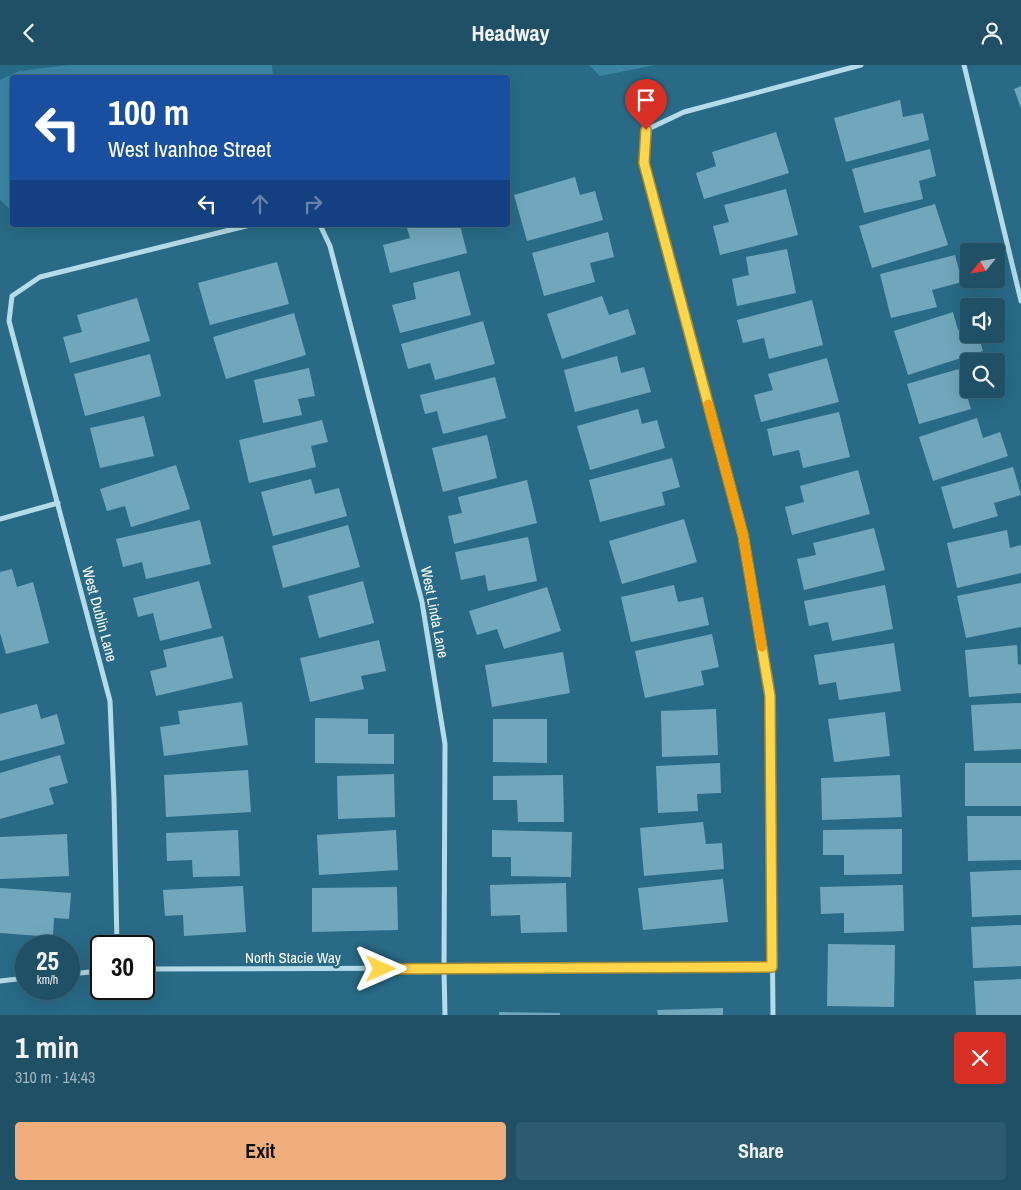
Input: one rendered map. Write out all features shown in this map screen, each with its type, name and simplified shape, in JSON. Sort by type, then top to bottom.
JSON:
[{"type":"street","points":[[773,1015],[770,696],[743,535],[644,163],[646,130],[684,112],[861,65]]},
{"type":"street","points":[[964,65],[1021,301]]},
{"type":"street","name":"West Dublin Lane","points":[[117,935],[110,701],[9,321],[12,296],[40,277],[242,227]]},
{"type":"street","name":"West Linda Lane","points":[[321,227],[330,246],[422,602],[445,744],[445,1015]]},
{"type":"street","points":[[0,519],[58,503]]},
{"type":"street","name":"North Stacie Way","points":[[155,969],[772,967]]},
{"type":"street","points":[[0,981],[15,980]]},
{"type":"shaded area","points":[[69,65],[272,65],[273,75],[11,75],[19,71]]},
{"type":"shaded area","points":[[589,65],[655,65],[600,76]]},
{"type":"shaded area","points":[[10,75],[10,209],[0,200],[0,80]]},
{"type":"building","points":[[1021,86],[1021,108],[1014,89]]},
{"type":"building","points":[[900,100],[903,117],[923,113],[929,140],[846,162],[834,118]]},
{"type":"building","points":[[776,132],[789,173],[704,199],[696,173],[716,166],[712,152]]},
{"type":"building","points":[[930,149],[936,176],[919,181],[923,199],[864,213],[852,169]]},
{"type":"building","points":[[575,177],[580,195],[595,191],[603,220],[527,241],[514,195]]},
{"type":"building","points":[[786,189],[798,235],[720,255],[713,226],[729,222],[724,205]]},
{"type":"building","points":[[935,204],[948,245],[872,268],[859,226]]},
{"type":"building","points":[[407,227],[460,227],[467,253],[390,273],[383,245],[410,238]]},
{"type":"building","points":[[608,232],[614,257],[590,263],[595,282],[544,296],[532,253]]},
{"type":"building","points":[[787,249],[796,293],[737,306],[732,279],[749,275],[746,257]]},
{"type":"building","points":[[955,255],[960,283],[932,290],[937,307],[891,318],[880,274]]},
{"type":"building","points":[[277,262],[289,304],[210,325],[198,283]]},
{"type":"building","points":[[459,271],[471,315],[400,333],[392,305],[416,299],[413,283]]},
{"type":"building","points":[[602,296],[609,315],[628,309],[636,334],[562,359],[547,314]]},
{"type":"building","points":[[137,298],[150,341],[70,363],[63,337],[82,332],[77,315]]},
{"type":"building","points":[[812,300],[823,345],[769,359],[764,338],[743,343],[737,320]]},
{"type":"building","points":[[953,312],[958,330],[960,329],[960,343],[981,343],[983,351],[960,353],[960,358],[908,375],[894,331]]},
{"type":"building","points":[[294,313],[306,355],[226,379],[213,337]]},
{"type":"building","points":[[483,321],[495,364],[435,380],[430,363],[408,369],[401,344]]},
{"type":"building","points":[[150,354],[161,396],[85,416],[74,374]]},
{"type":"building","points":[[617,356],[621,373],[644,367],[651,392],[575,412],[564,370]]},
{"type":"building","points":[[827,358],[839,402],[761,422],[754,395],[773,390],[768,374]]},
{"type":"building","points":[[309,368],[315,396],[298,399],[302,415],[263,423],[254,380]]},
{"type":"building","points":[[960,369],[960,398],[968,398],[971,409],[919,424],[907,384]]},
{"type":"building","points":[[495,377],[506,418],[443,434],[437,411],[425,414],[420,395]]},
{"type":"building","points":[[638,409],[642,424],[657,420],[665,448],[590,470],[577,426]]},
{"type":"building","points":[[839,412],[850,457],[803,468],[799,450],[773,456],[767,429]]},
{"type":"building","points":[[144,416],[154,456],[100,468],[90,428]]},
{"type":"building","points":[[977,418],[983,438],[1000,432],[1008,456],[933,481],[919,437]]},
{"type":"building","points":[[322,420],[328,442],[311,446],[316,467],[249,483],[239,440]]},
{"type":"building","points":[[487,435],[497,478],[443,492],[432,448]]},
{"type":"building","points":[[672,458],[680,487],[662,492],[665,505],[600,522],[589,480]]},
{"type":"building","points":[[176,465],[190,509],[131,527],[125,506],[107,511],[100,489]]},
{"type":"building","points":[[1013,467],[1021,495],[994,503],[998,516],[953,529],[941,487]]},
{"type":"building","points":[[858,470],[870,514],[792,535],[785,507],[804,502],[800,486]]},
{"type":"building","points":[[311,479],[315,494],[339,488],[347,516],[273,536],[261,492]]},
{"type":"building","points":[[527,480],[537,523],[454,544],[448,516],[462,513],[458,497]]},
{"type":"building","points":[[684,519],[697,562],[622,584],[609,541]]},
{"type":"building","points":[[200,520],[211,564],[146,579],[142,562],[123,567],[116,539]]},
{"type":"building","points":[[348,525],[360,567],[283,588],[272,546]]},
{"type":"building","points":[[874,528],[885,570],[804,590],[797,559],[816,555],[813,543]]},
{"type":"building","points":[[1007,530],[1010,548],[1021,545],[1021,573],[957,588],[947,543]]},
{"type":"building","points":[[528,537],[537,581],[488,591],[485,575],[461,580],[455,552]]},
{"type":"building","points":[[12,569],[17,587],[33,582],[49,643],[6,654],[0,633],[0,572]]},
{"type":"building","points":[[199,581],[212,628],[160,641],[153,613],[138,617],[133,598]]},
{"type":"building","points":[[363,581],[374,623],[319,638],[308,596]]},
{"type":"building","points":[[1021,583],[1021,627],[966,638],[957,596]]},
{"type":"building","points":[[674,585],[678,602],[703,597],[709,625],[631,642],[621,597]]},
{"type":"building","points":[[885,585],[893,629],[832,641],[828,622],[809,626],[804,601]]},
{"type":"building","points":[[547,587],[561,631],[504,649],[497,629],[477,635],[469,611]]},
{"type":"building","points":[[712,634],[719,667],[701,671],[704,685],[645,698],[635,651]]},
{"type":"building","points":[[223,636],[233,678],[156,696],[150,671],[167,667],[163,650]]},
{"type":"building","points":[[379,640],[386,671],[361,676],[364,689],[310,702],[300,658]]},
{"type":"building","points":[[894,643],[901,691],[839,700],[836,682],[819,685],[814,655]]},
{"type":"building","points":[[1017,645],[1018,665],[1021,664],[1021,693],[969,697],[965,650]]},
{"type":"building","points":[[563,652],[570,693],[492,707],[485,665]]},
{"type":"building","points":[[242,702],[248,745],[164,756],[160,727],[180,724],[178,711]]},
{"type":"building","points":[[1021,703],[1021,749],[974,751],[971,705]]},
{"type":"building","points":[[37,704],[41,719],[57,714],[65,744],[0,761],[0,714]]},
{"type":"building","points":[[716,709],[718,755],[662,757],[661,711]]},
{"type":"building","points":[[885,712],[890,756],[834,762],[828,719]]},
{"type":"building","points":[[315,718],[368,719],[368,734],[394,734],[394,764],[315,763]]},
{"type":"building","points":[[493,719],[547,719],[547,763],[493,762]]},
{"type":"building","points":[[60,755],[68,783],[49,788],[54,804],[0,819],[0,773]]},
{"type":"building","points":[[720,763],[721,793],[697,794],[698,811],[658,813],[656,766]]},
{"type":"building","points":[[965,763],[1021,763],[1021,806],[965,806]]},
{"type":"building","points":[[248,770],[251,812],[166,817],[164,775]]},
{"type":"building","points":[[394,774],[395,817],[338,819],[337,776]]},
{"type":"building","points":[[563,775],[564,822],[518,822],[517,800],[493,800],[493,776]]},
{"type":"building","points":[[900,775],[902,817],[822,820],[821,778]]},
{"type":"building","points":[[967,816],[1021,816],[1021,860],[968,861]]},
{"type":"building","points":[[703,822],[706,844],[722,843],[724,869],[644,876],[640,828]]},
{"type":"building","points":[[902,829],[902,874],[844,875],[844,855],[823,855],[823,830]]},
{"type":"building","points":[[238,830],[240,876],[193,877],[192,860],[167,861],[166,833]]},
{"type":"building","points":[[396,830],[398,870],[319,875],[317,835]]},
{"type":"building","points":[[492,830],[572,832],[571,877],[511,876],[511,857],[492,857]]},
{"type":"building","points":[[67,834],[69,876],[0,879],[0,837]]},
{"type":"building","points":[[1021,870],[1021,915],[972,917],[970,872]]},
{"type":"building","points":[[723,879],[728,922],[643,930],[638,888]]},
{"type":"building","points":[[566,883],[567,932],[521,933],[520,915],[491,916],[490,885]]},
{"type":"building","points":[[903,885],[904,931],[844,933],[844,913],[821,914],[820,887]]},
{"type":"building","points":[[243,886],[246,932],[184,936],[183,915],[165,916],[163,890]]},
{"type":"building","points":[[397,887],[398,930],[312,932],[312,888]]},
{"type":"building","points":[[0,888],[71,893],[69,919],[54,918],[53,935],[0,933]]},
{"type":"building","points":[[1021,925],[1021,966],[973,968],[971,927]]},
{"type":"building","points":[[828,944],[895,945],[894,1007],[827,1006]]},
{"type":"building","points":[[1021,979],[1021,1015],[976,1015],[974,981]]},
{"type":"building","points":[[723,1008],[723,1015],[658,1015],[657,1010]]},
{"type":"building","points":[[499,1012],[560,1013],[560,1015],[499,1015]]},
{"type":"slow traffic","points":[[708,404],[743,535],[762,647]]},
{"type":"route","points":[[381,969],[772,967],[770,696],[743,535],[644,163],[646,130]]}]
